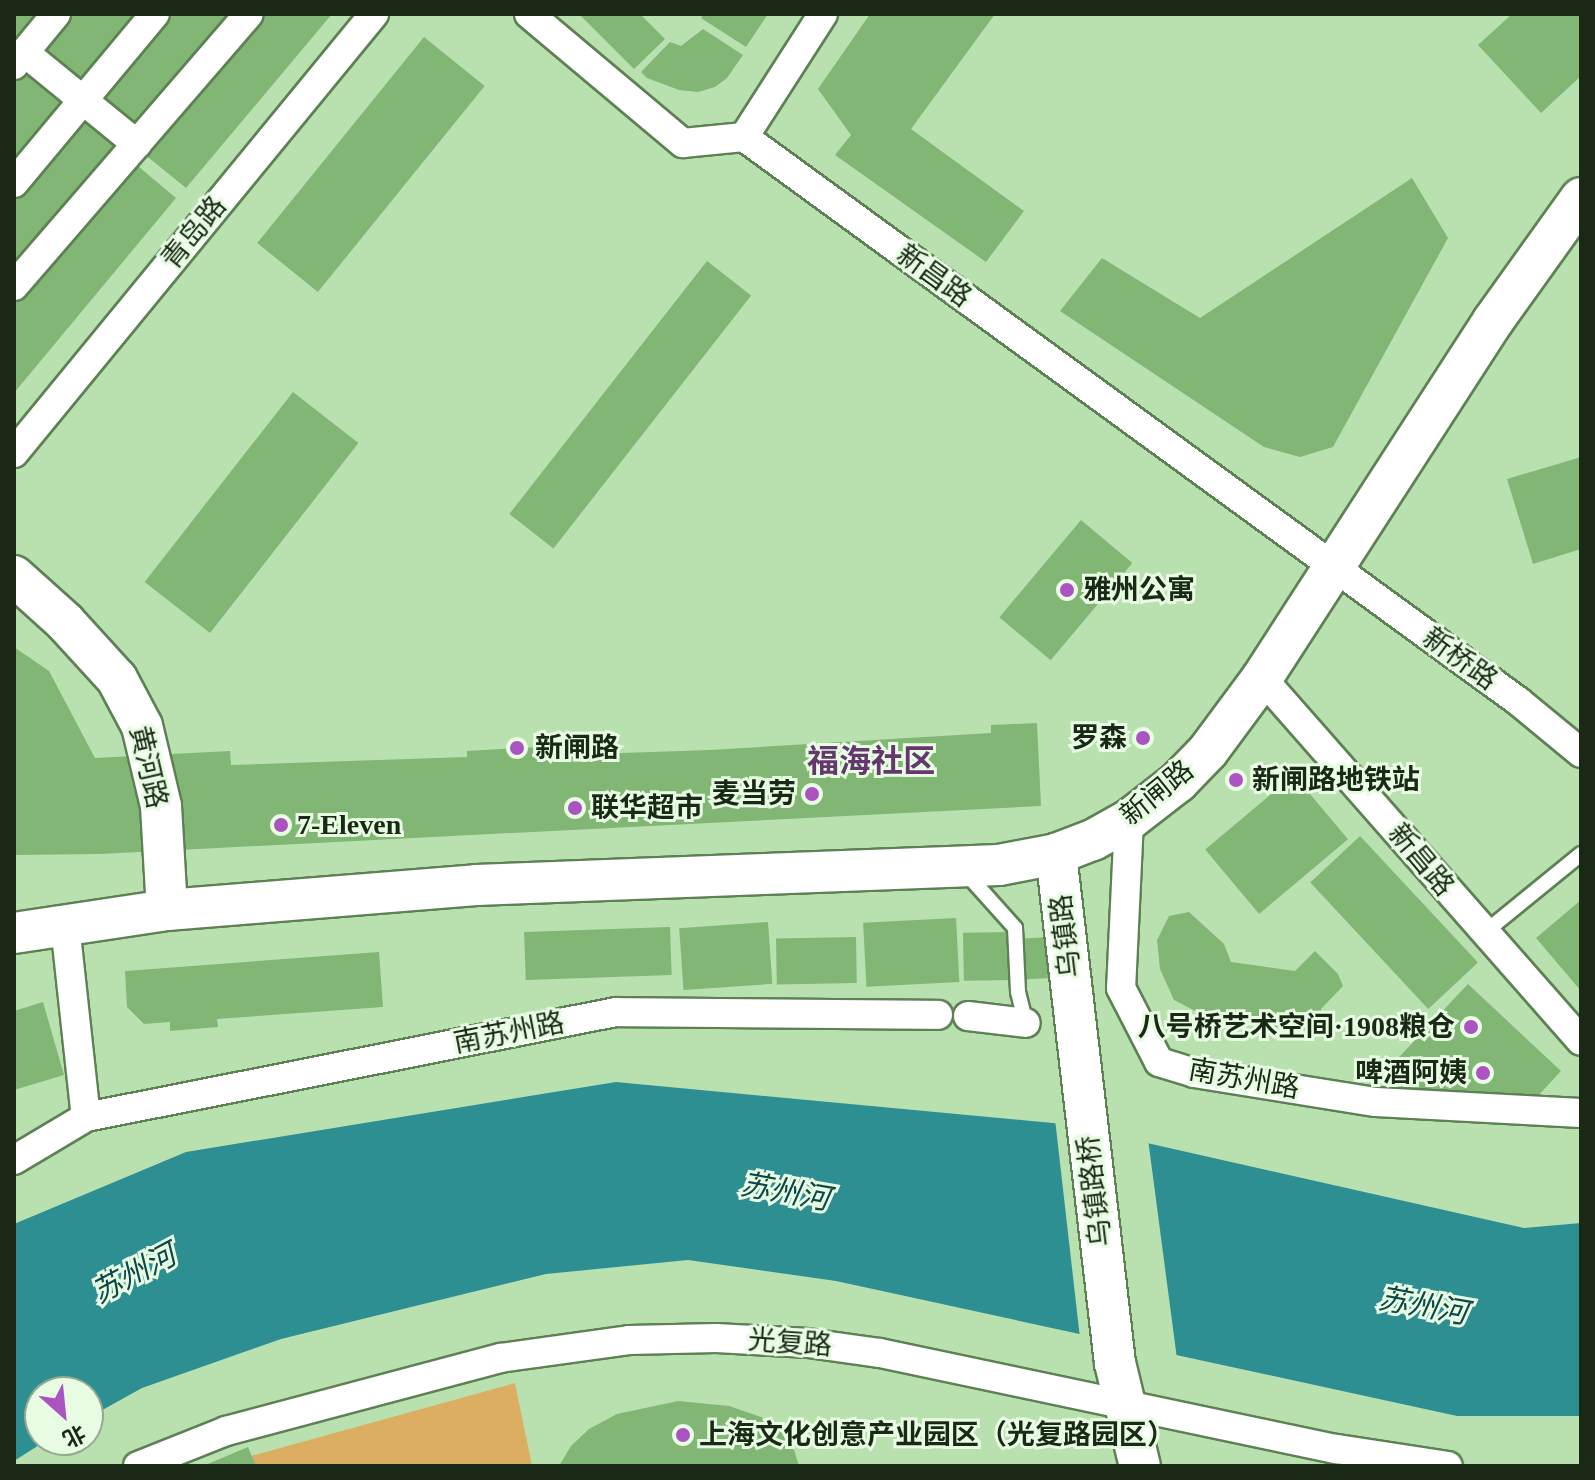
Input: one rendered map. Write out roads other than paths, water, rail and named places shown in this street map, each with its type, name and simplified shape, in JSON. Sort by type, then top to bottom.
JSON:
[{"type":"main road","name":"新闸路","points":[[14,933],[167,910],[476,885],[999,865],[1056,854],[1093,840],[1129,820],[1178,782],[1208,751],[1262,678],[1335,569],[1493,321],[1581,198]]},
{"type":"main road","name":"黄河路","points":[[14,576],[65,622],[117,679],[142,726],[161,806],[167,910]]},
{"type":"main road","name":"乌镇路","points":[[1056,854],[1075,1019]]},
{"type":"main road","name":"乌镇路桥","points":[[1075,1019],[1119,1382]]},
{"type":"main road","points":[[1119,1382],[1140,1466]]},
{"type":"street","points":[[56,14],[19,58],[83,100],[137,144]]},
{"type":"street","points":[[14,183],[155,14]]},
{"type":"street","points":[[14,286],[249,14]]},
{"type":"street","name":"青岛路","points":[[14,453],[374,14]]},
{"type":"street","points":[[529,14],[683,143],[744,137],[823,14]]},
{"type":"street","name":"新昌路","points":[[744,137],[1335,569]]},
{"type":"street","name":"新桥路","points":[[1335,569],[1518,701],[1581,753]]},
{"type":"street","name":"新昌路","points":[[1262,678],[1581,1041]]},
{"type":"street","name":"南苏州路","points":[[1129,820],[1121,988],[1159,1062],[1194,1073],[1376,1102],[1581,1113]]},
{"type":"street","points":[[65,925],[86,1117]]},
{"type":"street","name":"南苏州路","points":[[14,1160],[86,1117],[616,1012],[938,1015]]},
{"type":"street","points":[[968,1016],[1026,1023]]},
{"type":"street","name":"光复路","points":[[138,1466],[226,1431],[460,1367],[540,1351],[629,1340],[716,1338],[844,1347],[1119,1382],[1337,1449],[1448,1466]]},
{"type":"lane","points":[[1484,933],[1581,854]]},
{"type":"lane","points":[[962,868],[1015,928],[1018,992],[1026,1023]]},
{"type":"water","name":"苏州河","points":[[616,1082],[1063,1124],[1524,1228],[1581,1223],[1581,1416],[1457,1416],[836,1281],[688,1260],[546,1274],[281,1339],[142,1388],[104,1409],[104,1376],[24,1376],[24,1455],[14,1461],[14,1224],[186,1152]]},
{"type":"place","name":"雅州公寓","points":[[1067,590]]},
{"type":"place","name":"罗森","points":[[1143,738]]},
{"type":"place","name":"新闸路","points":[[517,748]]},
{"type":"place","name":"新闸路地铁站","points":[[1236,780]]},
{"type":"place","name":"麦当劳","points":[[812,794]]},
{"type":"place","name":"联华超市","points":[[575,808]]},
{"type":"place","name":"7-Eleven","points":[[281,825]]},
{"type":"place","name":"八号桥艺术空间·1908粮仓","points":[[1471,1027]]},
{"type":"place","name":"啤酒阿姨","points":[[1483,1073]]},
{"type":"place","name":"上海文化创意产业园区（光复路园区）","points":[[683,1435]]},
{"type":"district","name":"福海社区","points":[[871,761]]}]
